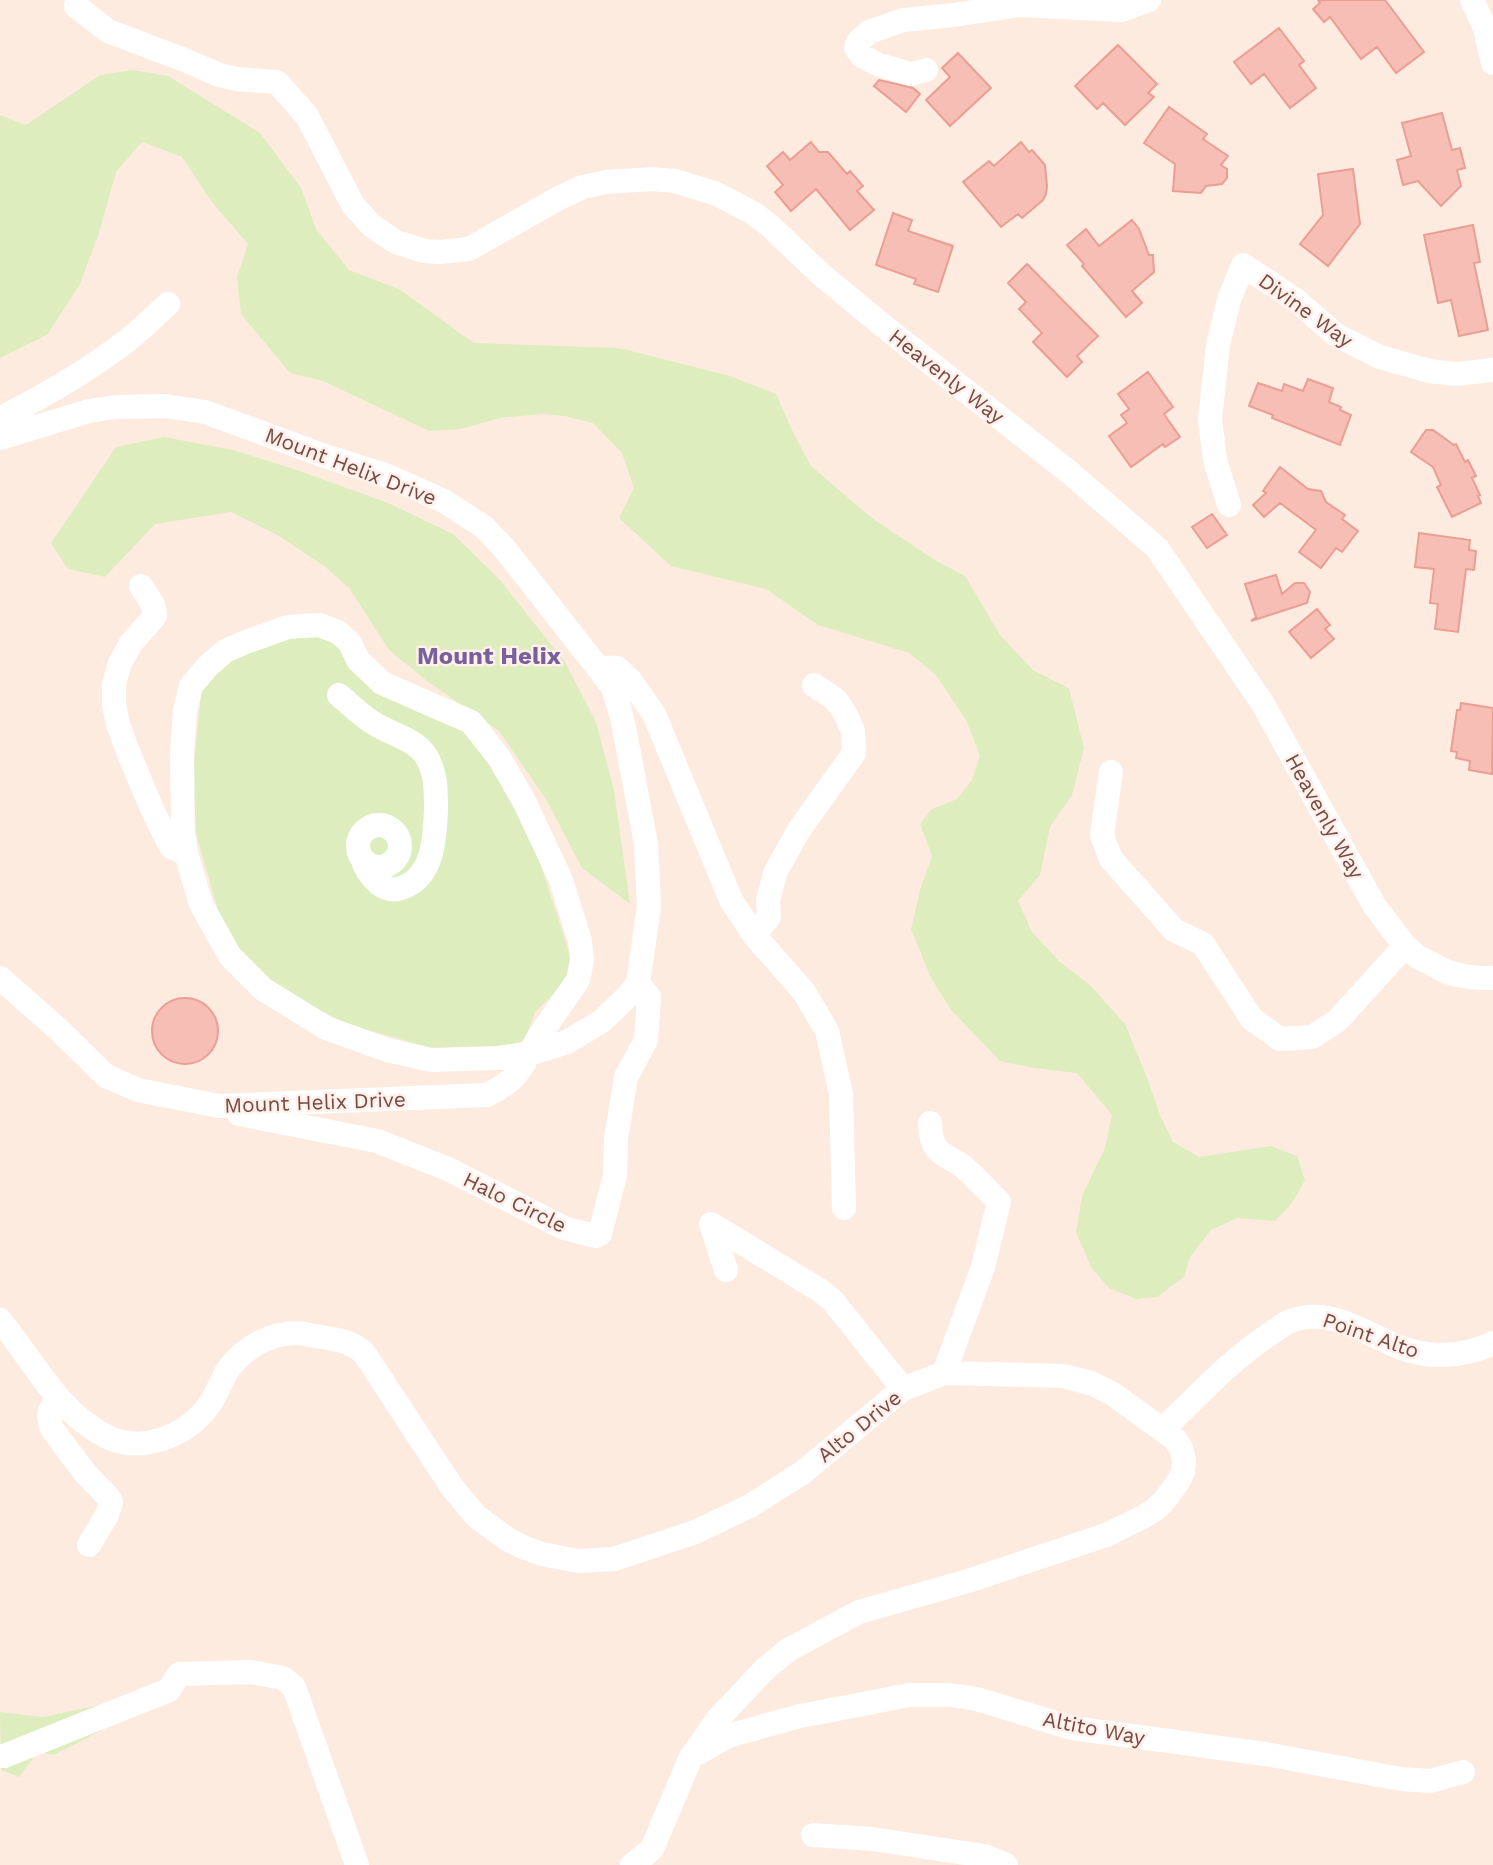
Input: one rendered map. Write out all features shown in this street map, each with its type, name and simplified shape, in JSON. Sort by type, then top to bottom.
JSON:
[{"type":"street","points":[[926,71],[911,74],[879,65],[862,56],[856,48],[869,32],[903,20],[1019,5],[1122,10],[1149,0]]},
{"type":"street","points":[[1472,0],[1485,28],[1493,63]]},
{"type":"street","name":"Heavenly Way","points":[[76,6],[108,31],[219,75],[277,82],[307,116],[362,216],[383,235],[410,247],[439,252],[469,249],[583,187],[628,179],[675,181],[697,187],[735,202],[769,225],[824,277],[1069,472],[1157,548],[1263,705],[1374,905],[1405,946],[1418,957],[1447,972],[1493,978]]},
{"type":"street","name":"Divine Way","points":[[1229,505],[1215,460],[1210,419],[1218,345],[1229,300],[1243,265],[1297,301],[1336,335],[1380,357],[1403,365],[1456,374],[1493,370]]},
{"type":"street","points":[[0,421],[99,361],[168,304]]},
{"type":"street","name":"Mount Helix Drive","points":[[0,438],[89,411],[116,407],[165,406],[205,412],[325,456],[386,475],[444,501],[484,527],[504,548],[613,687],[623,722],[646,844],[649,907],[638,983],[629,995],[602,1021],[567,1042],[529,1054],[498,1058],[430,1060],[387,1050],[326,1028],[264,989],[230,956],[201,904],[183,833],[181,754],[185,710],[191,686],[207,667],[225,651],[288,627],[319,625],[338,632],[350,643],[358,660],[382,683],[471,722],[500,759],[525,803],[561,880],[580,941],[582,960],[578,980],[540,1035],[529,1054],[521,1071],[502,1087],[487,1095],[219,1107],[138,1090],[106,1076],[0,978]]},
{"type":"street","points":[[141,586],[153,605],[155,616],[131,643],[120,663],[114,684],[114,705],[127,749],[152,809],[171,847],[186,853]]},
{"type":"street","points":[[596,667],[617,668],[630,680],[654,715],[731,900],[754,935],[804,992],[827,1031],[841,1094],[844,1208]]},
{"type":"street","points":[[754,935],[769,917],[768,900],[776,871],[799,830],[855,752],[853,731],[846,715],[836,700],[814,685]]},
{"type":"street","points":[[339,695],[375,724],[415,744],[425,754],[436,784],[432,853],[421,875],[408,886],[395,891],[382,886],[370,876],[362,858]]},
{"type":"street","points":[[1111,772],[1102,835],[1111,859],[1174,930],[1203,944],[1252,1019],[1280,1039],[1312,1037],[1337,1021],[1405,946]]},
{"type":"street","name":"Halo Circle","points":[[219,1107],[248,1116],[377,1141],[448,1169],[564,1228],[595,1236],[600,1234],[615,1175],[616,1139],[626,1077],[646,1040],[649,997],[638,983]]},
{"type":"street","points":[[930,1123],[930,1138],[942,1155],[966,1168],[999,1202],[983,1268],[944,1373]]},
{"type":"street","points":[[726,1270],[711,1224],[833,1301],[903,1389]]},
{"type":"street","name":"Point Alto","points":[[1162,1430],[1251,1346],[1288,1322],[1314,1316],[1344,1321],[1402,1348],[1430,1356],[1470,1352],[1493,1343]]},
{"type":"street","name":"Alto Drive","points":[[0,1320],[58,1398],[82,1421],[111,1439],[125,1442],[152,1442],[178,1433],[198,1419],[214,1399],[234,1362],[258,1343],[286,1334],[303,1333],[355,1344],[365,1353],[452,1487],[476,1516],[525,1548],[560,1558],[596,1561],[614,1559],[695,1532],[750,1506],[802,1473],[903,1389],[944,1373],[1063,1376],[1091,1383],[1113,1394],[1175,1439],[1181,1448],[1183,1472],[1164,1501],[1154,1510],[1106,1535],[968,1581],[859,1612],[788,1650],[765,1669],[718,1719],[691,1757],[652,1849],[632,1865]]},
{"type":"street","points":[[58,1398],[48,1412],[52,1429],[111,1502],[107,1515],[89,1545]]},
{"type":"street","points":[[0,1756],[169,1690],[179,1674],[251,1672],[284,1678],[294,1687],[357,1865]]},
{"type":"street","name":"Altito Way","points":[[691,1757],[728,1737],[800,1716],[911,1695],[950,1695],[977,1699],[1072,1728],[1265,1754],[1401,1779],[1430,1781],[1463,1772]]},
{"type":"street","points":[[813,1835],[872,1839],[985,1856],[1006,1865]]},
{"type":"green space","points":[[133,70],[168,76],[260,133],[301,188],[316,229],[349,270],[399,289],[474,343],[619,348],[730,376],[776,394],[811,466],[873,519],[933,559],[965,576],[1000,635],[1033,670],[1069,688],[1084,748],[1072,795],[1050,827],[1040,875],[1018,901],[1032,932],[1060,962],[1090,985],[1125,1024],[1173,1142],[1199,1157],[1271,1146],[1297,1156],[1305,1180],[1292,1203],[1275,1221],[1237,1218],[1211,1230],[1190,1257],[1184,1277],[1157,1297],[1136,1299],[1109,1288],[1091,1267],[1076,1232],[1082,1196],[1105,1148],[1112,1115],[1077,1073],[1000,1061],[952,1011],[931,978],[911,929],[920,890],[932,856],[920,824],[932,809],[957,799],[972,780],[980,756],[966,720],[936,675],[909,653],[818,625],[766,589],[671,566],[619,518],[634,488],[622,453],[593,423],[542,414],[500,418],[461,429],[429,431],[323,381],[290,373],[241,314],[237,277],[248,244],[211,201],[182,157],[142,142],[116,172],[98,236],[79,286],[47,335],[0,358],[0,115],[26,125],[100,75]]},
{"type":"green space","points":[[164,437],[233,450],[388,503],[453,534],[499,579],[565,662],[596,722],[614,790],[630,904],[582,868],[547,801],[499,731],[427,681],[389,650],[349,588],[323,565],[277,535],[231,512],[155,524],[105,577],[68,569],[51,543],[116,447]]},
{"type":"green space","points":[[322,635],[469,732],[531,834],[572,962],[564,984],[535,1012],[525,1040],[482,1053],[441,1051],[348,1024],[267,984],[222,925],[196,833],[193,772],[204,681],[224,662],[297,636]]},
{"type":"green space","points":[[105,1704],[108,1727],[54,1755],[38,1752],[19,1777],[1,1770],[0,1712],[43,1717]]},
{"type":"building","points":[[1318,0],[1385,0],[1424,52],[1396,73],[1377,47],[1361,59],[1330,17],[1324,22],[1313,9],[1320,3]]},
{"type":"building","points":[[1279,28],[1304,61],[1299,65],[1316,88],[1290,108],[1264,74],[1251,84],[1234,62]]},
{"type":"building","points":[[1118,45],[1157,84],[1148,93],[1154,97],[1125,125],[1103,103],[1097,109],[1075,86]]},
{"type":"building","points":[[958,53],[991,88],[950,126],[926,100],[950,77],[942,68]]},
{"type":"building","points":[[879,80],[913,88],[920,94],[906,112],[874,86]]},
{"type":"building","points":[[1169,107],[1207,134],[1203,139],[1228,156],[1221,165],[1227,169],[1227,178],[1222,184],[1206,186],[1201,193],[1173,191],[1175,164],[1144,143]]},
{"type":"building","points":[[1442,113],[1452,150],[1460,148],[1465,168],[1457,170],[1461,186],[1441,206],[1418,181],[1403,185],[1397,160],[1411,156],[1402,123]]},
{"type":"building","points":[[811,142],[819,152],[828,152],[847,174],[850,171],[863,186],[857,191],[874,210],[850,230],[816,189],[791,211],[775,192],[783,185],[767,166],[783,152],[790,160]]},
{"type":"building","points":[[1021,142],[1045,165],[1046,194],[1043,200],[1022,218],[1018,214],[1001,227],[963,182],[989,161],[994,166]]},
{"type":"building","points":[[1353,169],[1360,224],[1328,266],[1300,244],[1323,215],[1318,174]]},
{"type":"building","points":[[893,213],[912,220],[908,231],[953,246],[938,292],[914,284],[916,279],[876,265]]},
{"type":"building","points":[[1132,220],[1139,229],[1149,255],[1153,255],[1154,272],[1132,291],[1142,303],[1126,317],[1067,245],[1086,229],[1099,246]]},
{"type":"building","points":[[1473,225],[1480,262],[1474,263],[1488,330],[1459,336],[1451,300],[1438,303],[1424,235]]},
{"type":"building","points":[[1027,264],[1098,336],[1077,356],[1082,362],[1067,377],[1033,342],[1042,333],[1019,309],[1026,302],[1008,283]]},
{"type":"building","points":[[1148,372],[1173,407],[1164,414],[1180,437],[1165,447],[1163,444],[1131,467],[1109,436],[1127,423],[1121,415],[1129,409],[1118,394]]},
{"type":"building","points":[[1308,379],[1333,388],[1329,402],[1351,415],[1340,445],[1249,406],[1258,383],[1282,391],[1284,384],[1303,391]]},
{"type":"building","points":[[1426,430],[1433,430],[1456,444],[1476,476],[1472,478],[1481,503],[1452,517],[1437,487],[1441,485],[1433,467],[1411,452]]},
{"type":"building","points":[[1280,467],[1308,489],[1321,491],[1326,502],[1345,515],[1342,519],[1358,531],[1342,552],[1336,548],[1321,568],[1299,552],[1316,530],[1280,503],[1264,517],[1253,505],[1266,493],[1263,491]]},
{"type":"building","points":[[1212,514],[1227,535],[1207,548],[1192,527]]},
{"type":"building","points":[[1419,533],[1470,540],[1469,550],[1476,551],[1474,570],[1466,569],[1458,632],[1435,629],[1438,604],[1430,603],[1434,569],[1415,567]]},
{"type":"building","points":[[1276,575],[1282,594],[1295,583],[1304,583],[1310,592],[1307,603],[1251,621],[1256,617],[1245,584]]},
{"type":"building","points":[[1317,609],[1330,625],[1325,629],[1334,639],[1311,658],[1289,632]]},
{"type":"building","points":[[1461,703],[1493,708],[1492,774],[1469,770],[1470,761],[1456,758],[1457,752],[1451,751],[1457,710],[1460,710]]},
{"type":"building","points":[[185,998],[198,1001],[208,1008],[215,1018],[218,1031],[215,1044],[208,1054],[198,1061],[185,1064],[172,1061],[162,1054],[155,1044],[152,1031],[155,1018],[162,1008],[172,1001]]},
{"type":"district","name":"Mount Helix","points":[[489,656]]}]
